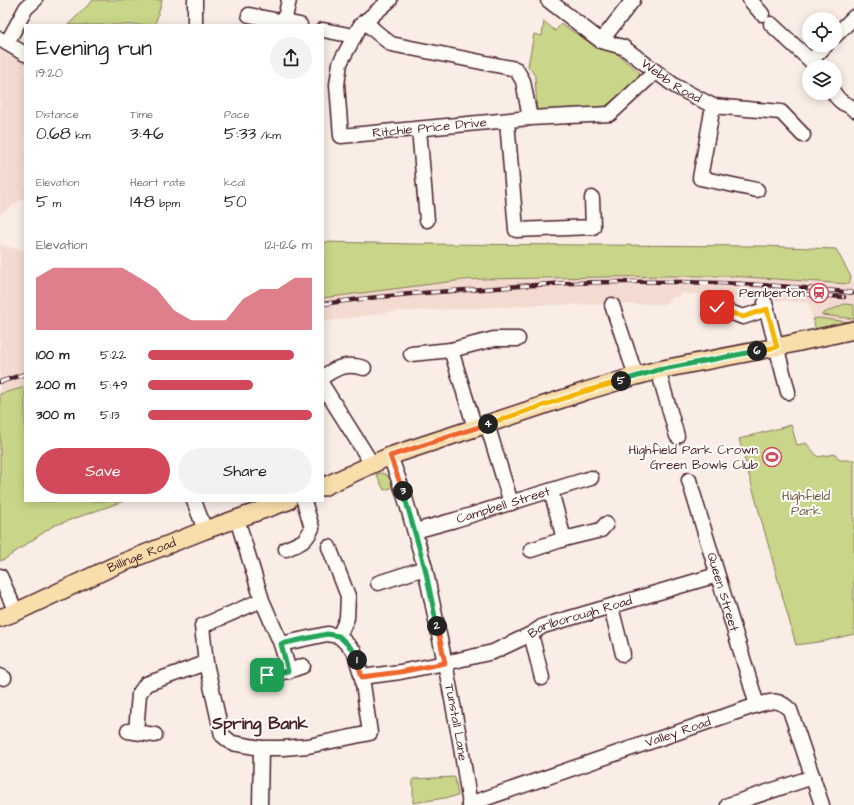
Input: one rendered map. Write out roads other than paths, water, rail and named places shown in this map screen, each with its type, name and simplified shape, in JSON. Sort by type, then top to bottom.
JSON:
[{"type":"main road","points":[[324,487],[390,456],[636,376],[658,370],[777,347],[854,330]]},
{"type":"main road","name":"Billinge Road","points":[[0,618],[114,566],[205,530],[282,502]]},
{"type":"street","points":[[24,53],[3,41],[26,8],[35,0]]},
{"type":"street","points":[[195,0],[195,24]]},
{"type":"street","points":[[284,22],[289,0]]},
{"type":"street","name":"Ritchie Price Drive","points":[[390,0],[360,26],[340,62],[337,85],[341,136],[530,118],[610,114],[655,72]]},
{"type":"street","name":"Webb Road","points":[[548,0],[601,41],[623,47],[675,86],[713,106],[781,112],[803,135]]},
{"type":"street","points":[[601,41],[633,0]]},
{"type":"street","points":[[750,0],[809,60]]},
{"type":"street","points":[[842,29],[854,17]]},
{"type":"street","points":[[257,19],[295,24]]},
{"type":"street","points":[[365,21],[391,44],[516,69],[523,81],[530,118]]},
{"type":"street","points":[[324,30],[354,36]]},
{"type":"street","points":[[841,100],[854,110]]},
{"type":"street","points":[[713,106],[700,178],[757,190]]},
{"type":"street","points":[[507,121],[516,230],[593,227],[592,198]]},
{"type":"street","points":[[419,129],[426,220]]},
{"type":"street","points":[[612,305],[636,376]]},
{"type":"street","points":[[717,307],[743,317],[766,306],[788,392]]},
{"type":"street","points":[[410,354],[451,350],[494,339],[513,341]]},
{"type":"street","points":[[451,350],[511,503]]},
{"type":"street","points":[[324,376],[337,368],[356,363]]},
{"type":"street","points":[[658,370],[677,436]]},
{"type":"street","points":[[324,388],[372,464]]},
{"type":"street","name":"Tunstall Lane","points":[[390,456],[404,494],[425,568],[460,741],[469,804]]},
{"type":"street","name":"Campbell Street","points":[[415,531],[591,478]]},
{"type":"street","name":"Queen Street","points":[[689,480],[757,705]]},
{"type":"street","points":[[551,491],[564,539]]},
{"type":"street","points":[[194,502],[205,530]]},
{"type":"street","points":[[286,549],[303,541],[308,536],[312,528],[304,502]]},
{"type":"street","points":[[238,519],[262,600],[281,644],[288,671]]},
{"type":"street","points":[[531,550],[564,539],[604,530]]},
{"type":"street","points":[[329,547],[348,596],[347,618],[339,636]]},
{"type":"street","points":[[378,583],[425,568]]},
{"type":"street","name":"Barlborough Road","points":[[362,677],[400,672],[493,652],[531,634],[543,626],[611,607],[717,574]]},
{"type":"street","points":[[0,576],[16,612]]},
{"type":"street","points":[[262,600],[202,626],[206,663],[222,735],[232,743],[262,748],[284,748],[308,746],[370,733],[362,677],[354,651],[339,636],[327,634],[281,644]]},
{"type":"street","points":[[611,607],[624,644]]},
{"type":"street","points":[[531,634],[542,678]]},
{"type":"street","points":[[155,735],[132,732],[139,694],[146,684],[206,663]]},
{"type":"street","points":[[267,675],[288,671],[303,666]]},
{"type":"street","name":"Valley Road","points":[[469,804],[757,705],[770,701],[777,701],[786,705],[790,710],[822,805]]},
{"type":"street","points":[[260,805],[262,748]]},
{"type":"street","points":[[728,805],[813,777]]},
{"type":"railway","points":[[324,304],[423,293],[604,282],[738,284],[796,287],[854,293]]},
{"type":"railway","points":[[788,293],[844,297]]},
{"type":"railway","points":[[0,382],[24,374]]},
{"type":"place","name":"Pemberton","points":[[819,293]]},
{"type":"place","name":"Highfield Park Crown Green Bowls Club","points":[[772,457]]},
{"type":"district","name":"Spring Bank","points":[[260,724]]},
{"type":"park label","name":"Highfield Park","points":[[806,504]]}]
